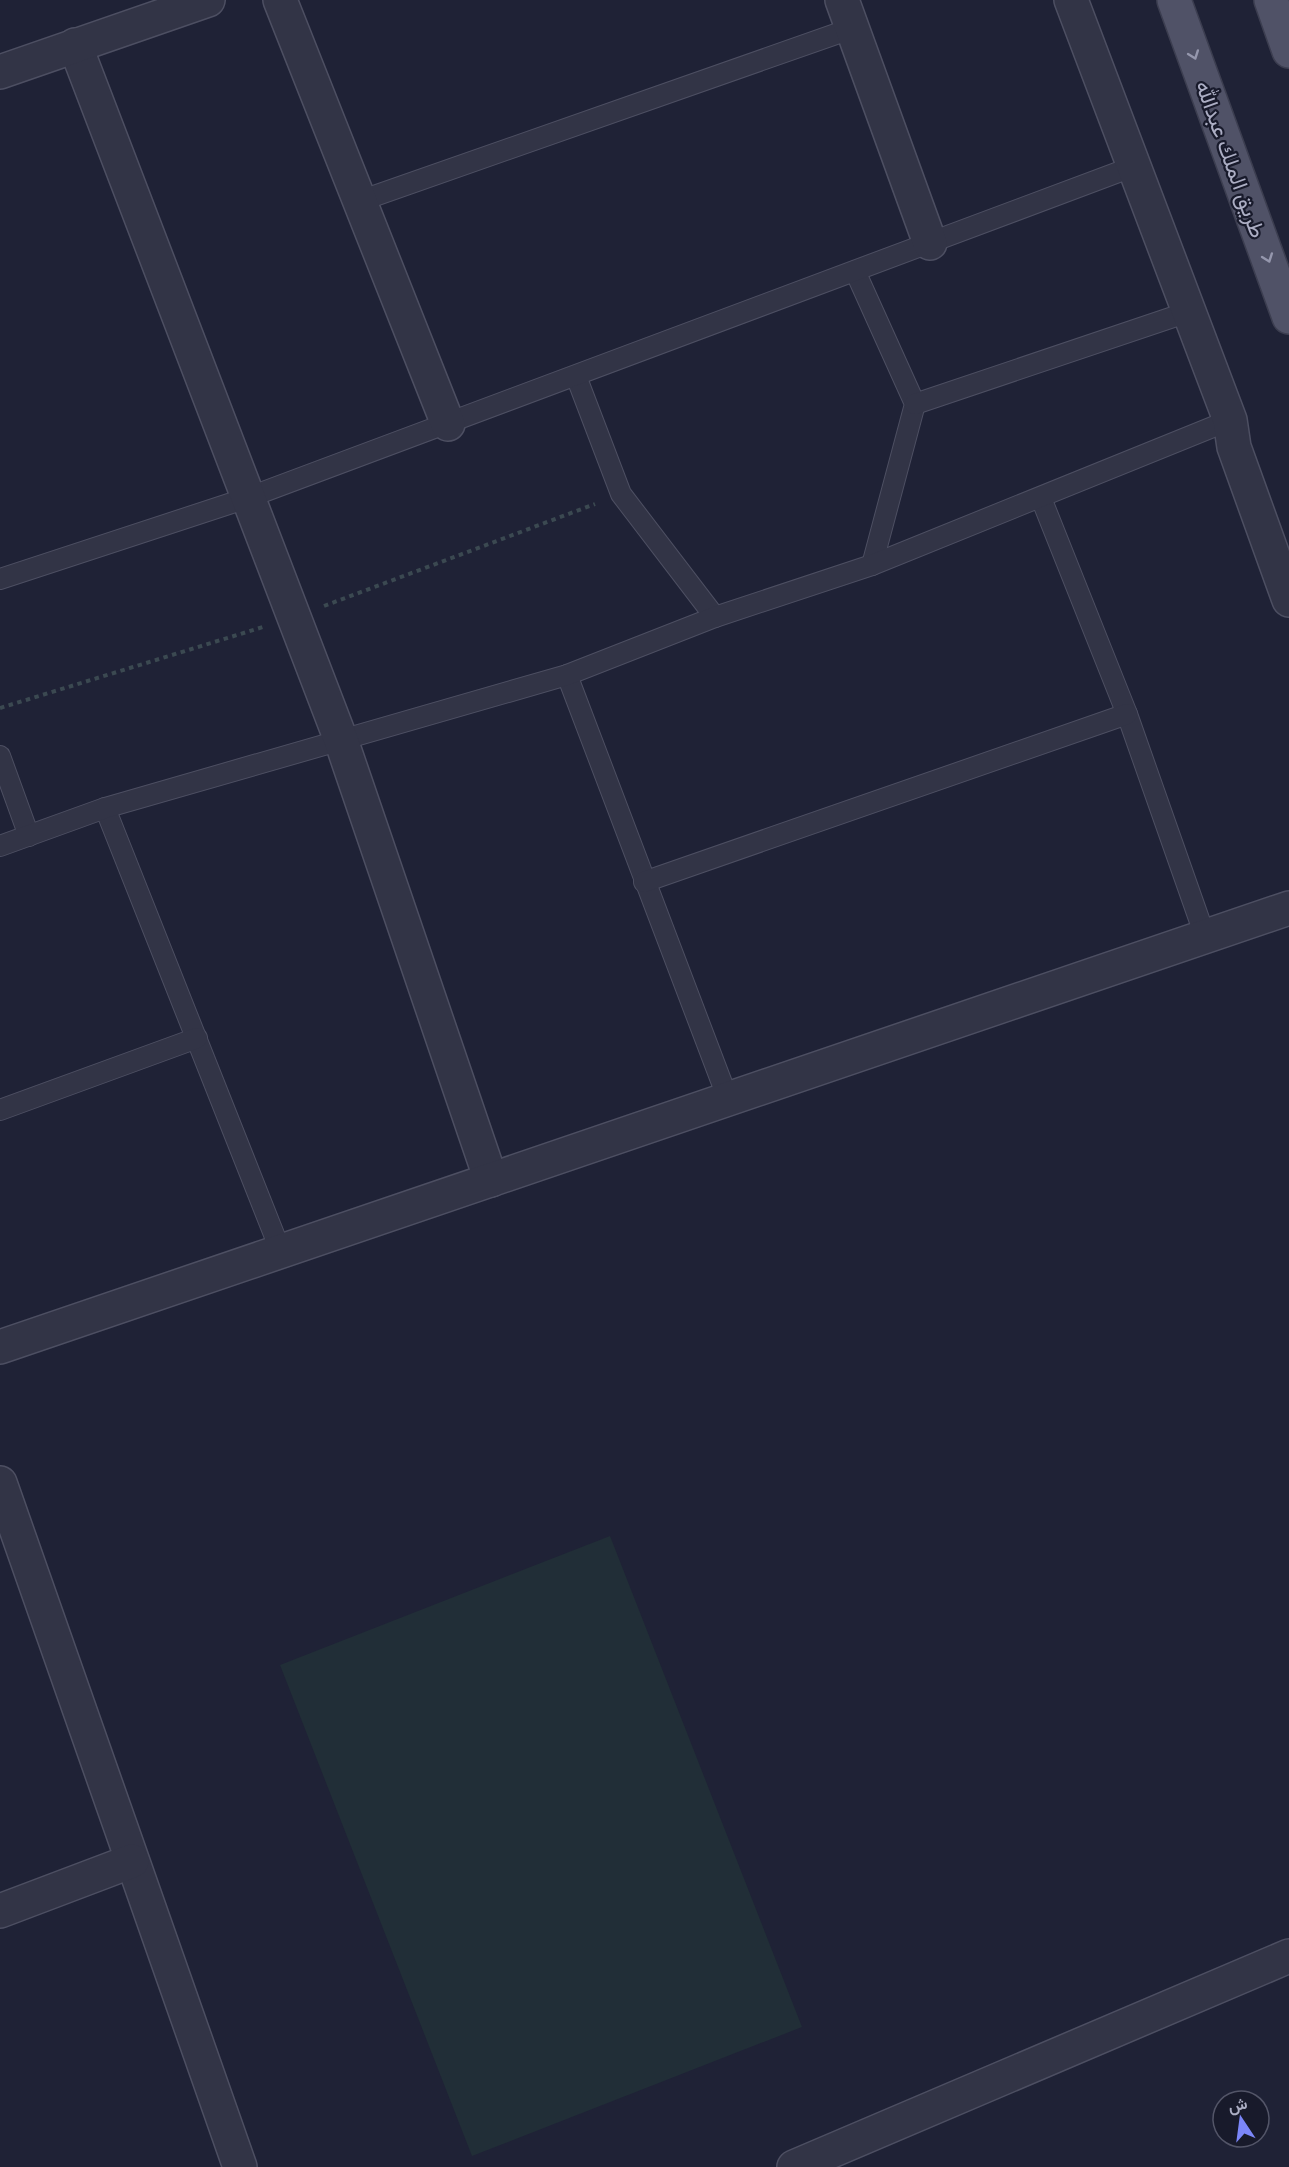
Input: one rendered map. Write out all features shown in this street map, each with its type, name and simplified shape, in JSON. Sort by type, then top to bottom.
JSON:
[{"type":"main road","name":"طريق الملك عبدالله","points":[[1174,0],[1289,317]]},
{"type":"main road","points":[[1271,0],[1289,51]]},
{"type":"street","points":[[0,72],[208,0]]},
{"type":"street","points":[[280,0],[448,424]]},
{"type":"street","points":[[1071,0],[1132,167],[1230,420],[1234,447],[1289,600]]},
{"type":"street","points":[[848,14],[930,243]]},
{"type":"street","points":[[75,45],[341,740],[491,1180]]},
{"type":"street","points":[[0,1347],[1289,908]]},
{"type":"street","points":[[0,1483],[240,2167]]},
{"type":"street","points":[[0,1911],[132,1861]]},
{"type":"street","points":[[794,2167],[1289,1956]]},
{"type":"lane","points":[[360,201],[848,14]]},
{"type":"lane","points":[[0,579],[247,498],[1132,167]]},
{"type":"lane","points":[[855,271],[915,404],[872,565]]},
{"type":"lane","points":[[915,404],[1188,312]]},
{"type":"lane","points":[[576,376],[621,494],[715,617]]},
{"type":"lane","points":[[0,846],[105,808],[567,675],[715,617],[872,565],[1230,420]]},
{"type":"lane","points":[[1041,498],[1127,714],[1205,936]]},
{"type":"lane","points":[[567,675],[728,1099]]},
{"type":"lane","points":[[644,882],[1127,714]]},
{"type":"lane","points":[[0,756],[29,836]]},
{"type":"lane","points":[[105,808],[281,1252]]},
{"type":"lane","points":[[0,1110],[196,1038]]},
{"type":"shaded area","points":[[610,1536],[802,2027],[472,2156],[280,1665]]}]
